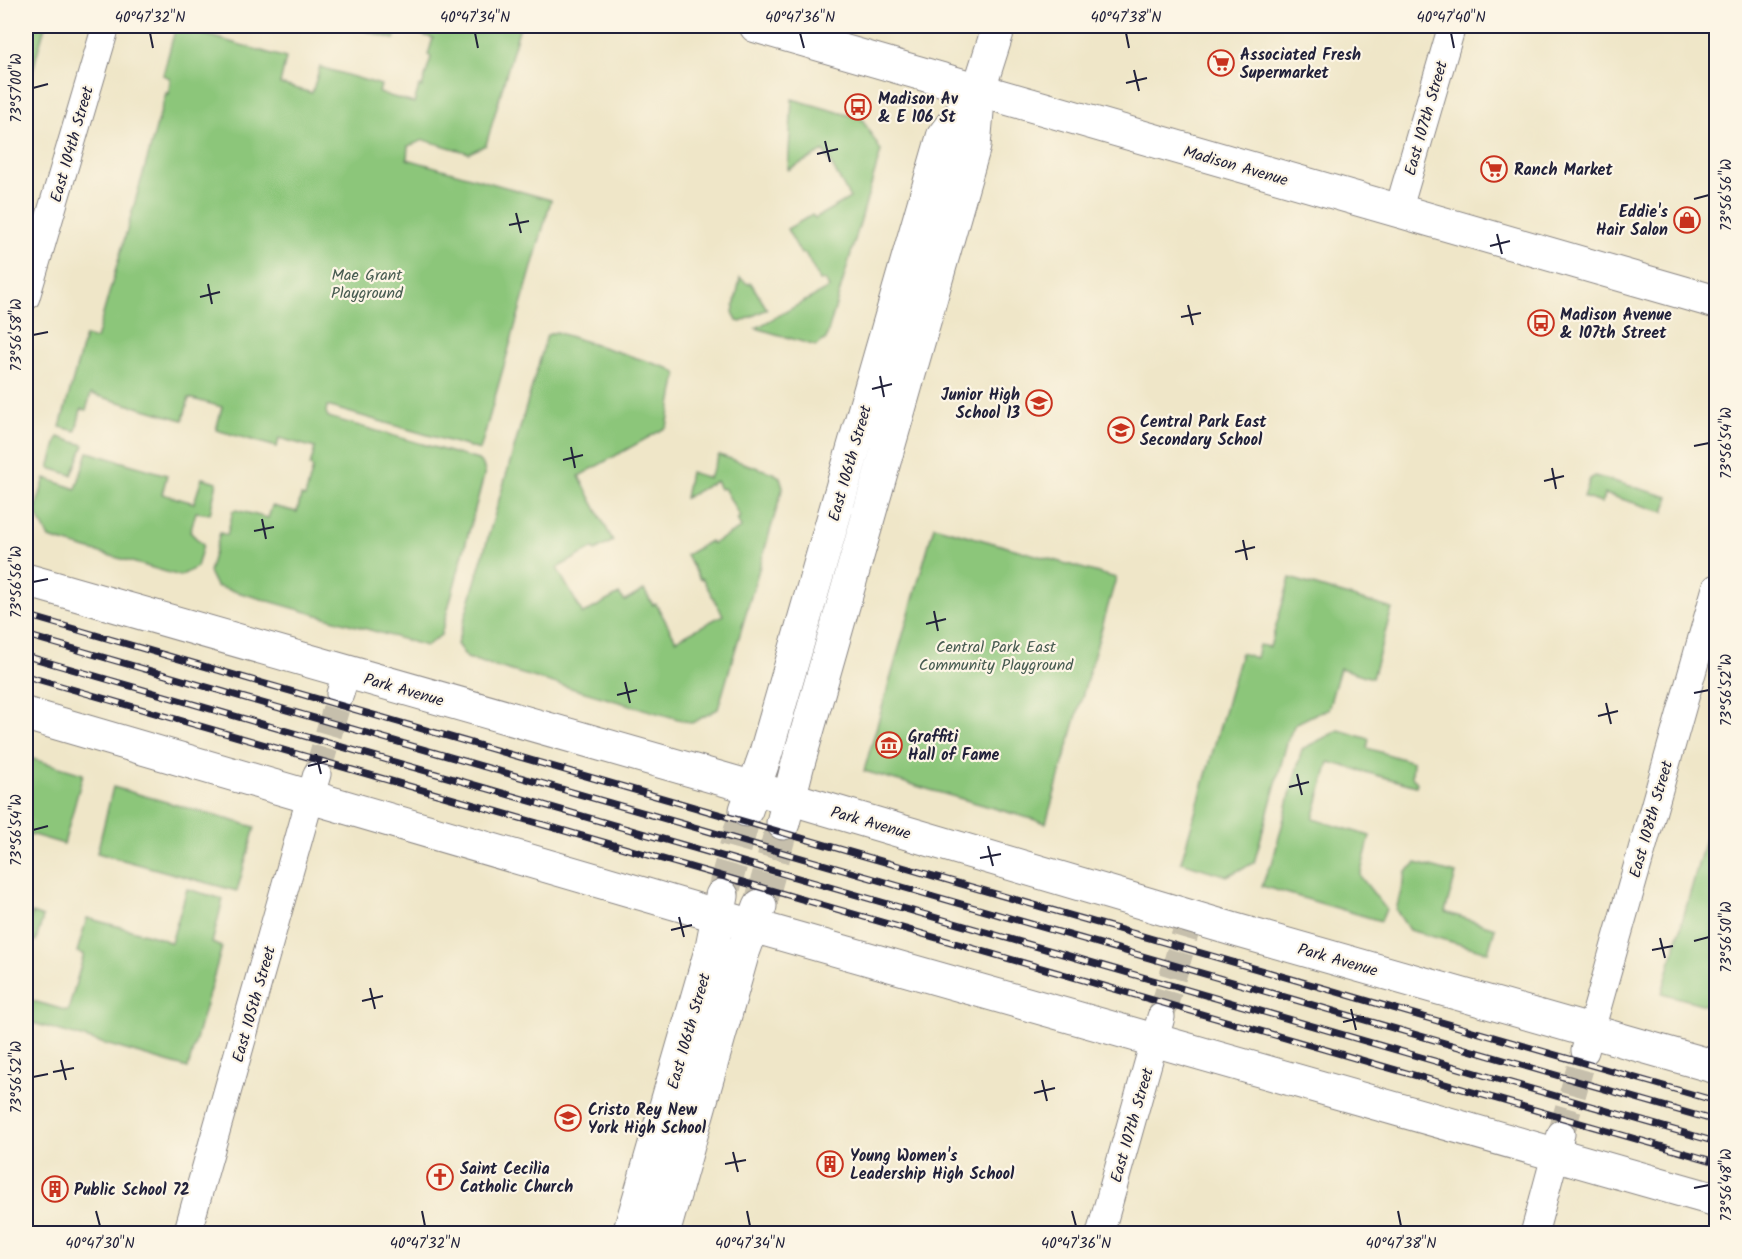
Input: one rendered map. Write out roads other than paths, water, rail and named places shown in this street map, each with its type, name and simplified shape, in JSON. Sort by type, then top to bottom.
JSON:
[{"type":"main road","name":"Madison Avenue","points":[[756,26],[1716,302]]},
{"type":"main road","name":"East 106th Street","points":[[786,811],[974,146],[979,89],[999,26]]},
{"type":"main road","name":"East 106th Street","points":[[750,799],[765,756],[943,137],[979,89]]},
{"type":"main road","name":"Park Avenue","points":[[26,580],[343,684],[786,811],[1190,917],[1587,1041],[1716,1067]]},
{"type":"main road","points":[[26,714],[314,785],[720,906],[1558,1144],[1716,1200]]},
{"type":"main road","name":"East 106th Street","points":[[629,1233],[712,947],[720,906]]},
{"type":"main road","name":"East 106th Street","points":[[663,1233],[739,967],[757,916]]},
{"type":"street","name":"East 104th Street","points":[[26,297],[106,26]]},
{"type":"street","name":"East 107th Street","points":[[1398,211],[1452,26]]},
{"type":"street","name":"East 108th Street","points":[[1587,1041],[1716,588]]},
{"type":"street","name":"East 105th Street","points":[[187,1233],[314,785]]},
{"type":"street","name":"East 107th Street","points":[[1100,1233],[1158,1029]]},
{"type":"street","points":[[1534,1233],[1558,1144]]},
{"type":"tunnel","points":[[317,774],[340,694]]},
{"type":"tunnel","points":[[722,896],[746,810]]},
{"type":"tunnel","points":[[760,906],[783,823]]},
{"type":"tunnel","points":[[1161,1017],[1190,917]]},
{"type":"tunnel","points":[[1561,1134],[1585,1051]]},
{"type":"railway","points":[[26,615],[1716,1101]]},
{"type":"railway","points":[[26,635],[1716,1121]]},
{"type":"railway","points":[[26,656],[1716,1142]]},
{"type":"railway","points":[[26,676],[1716,1162]]},
{"type":"place","name":"Associated Fresh Supermarket","points":[[1221,63]]},
{"type":"place","name":"Madison Av & E 106 St","points":[[858,107]]},
{"type":"place","name":"Ranch Market","points":[[1494,169]]},
{"type":"place","name":"Eddie's Hair Salon","points":[[1687,220]]},
{"type":"place","name":"Madison Avenue & 107th Street","points":[[1541,323]]},
{"type":"place","name":"Junior High School 13","points":[[1039,403]]},
{"type":"place","name":"Central Park East Secondary School","points":[[1121,430]]},
{"type":"place","name":"Graffiti Hall of Fame","points":[[889,745]]},
{"type":"place","name":"Cristo Rey New York High School","points":[[568,1118]]},
{"type":"place","name":"Young Women's Leadership High School","points":[[830,1164]]},
{"type":"place","name":"Saint Cecilia Catholic Church","points":[[440,1177]]},
{"type":"place","name":"Public School 72","points":[[55,1189]]},
{"type":"park label","name":"Mae Grant Playground","points":[[367,283]]},
{"type":"park label","name":"Central Park East Community Playground","points":[[996,655]]}]
